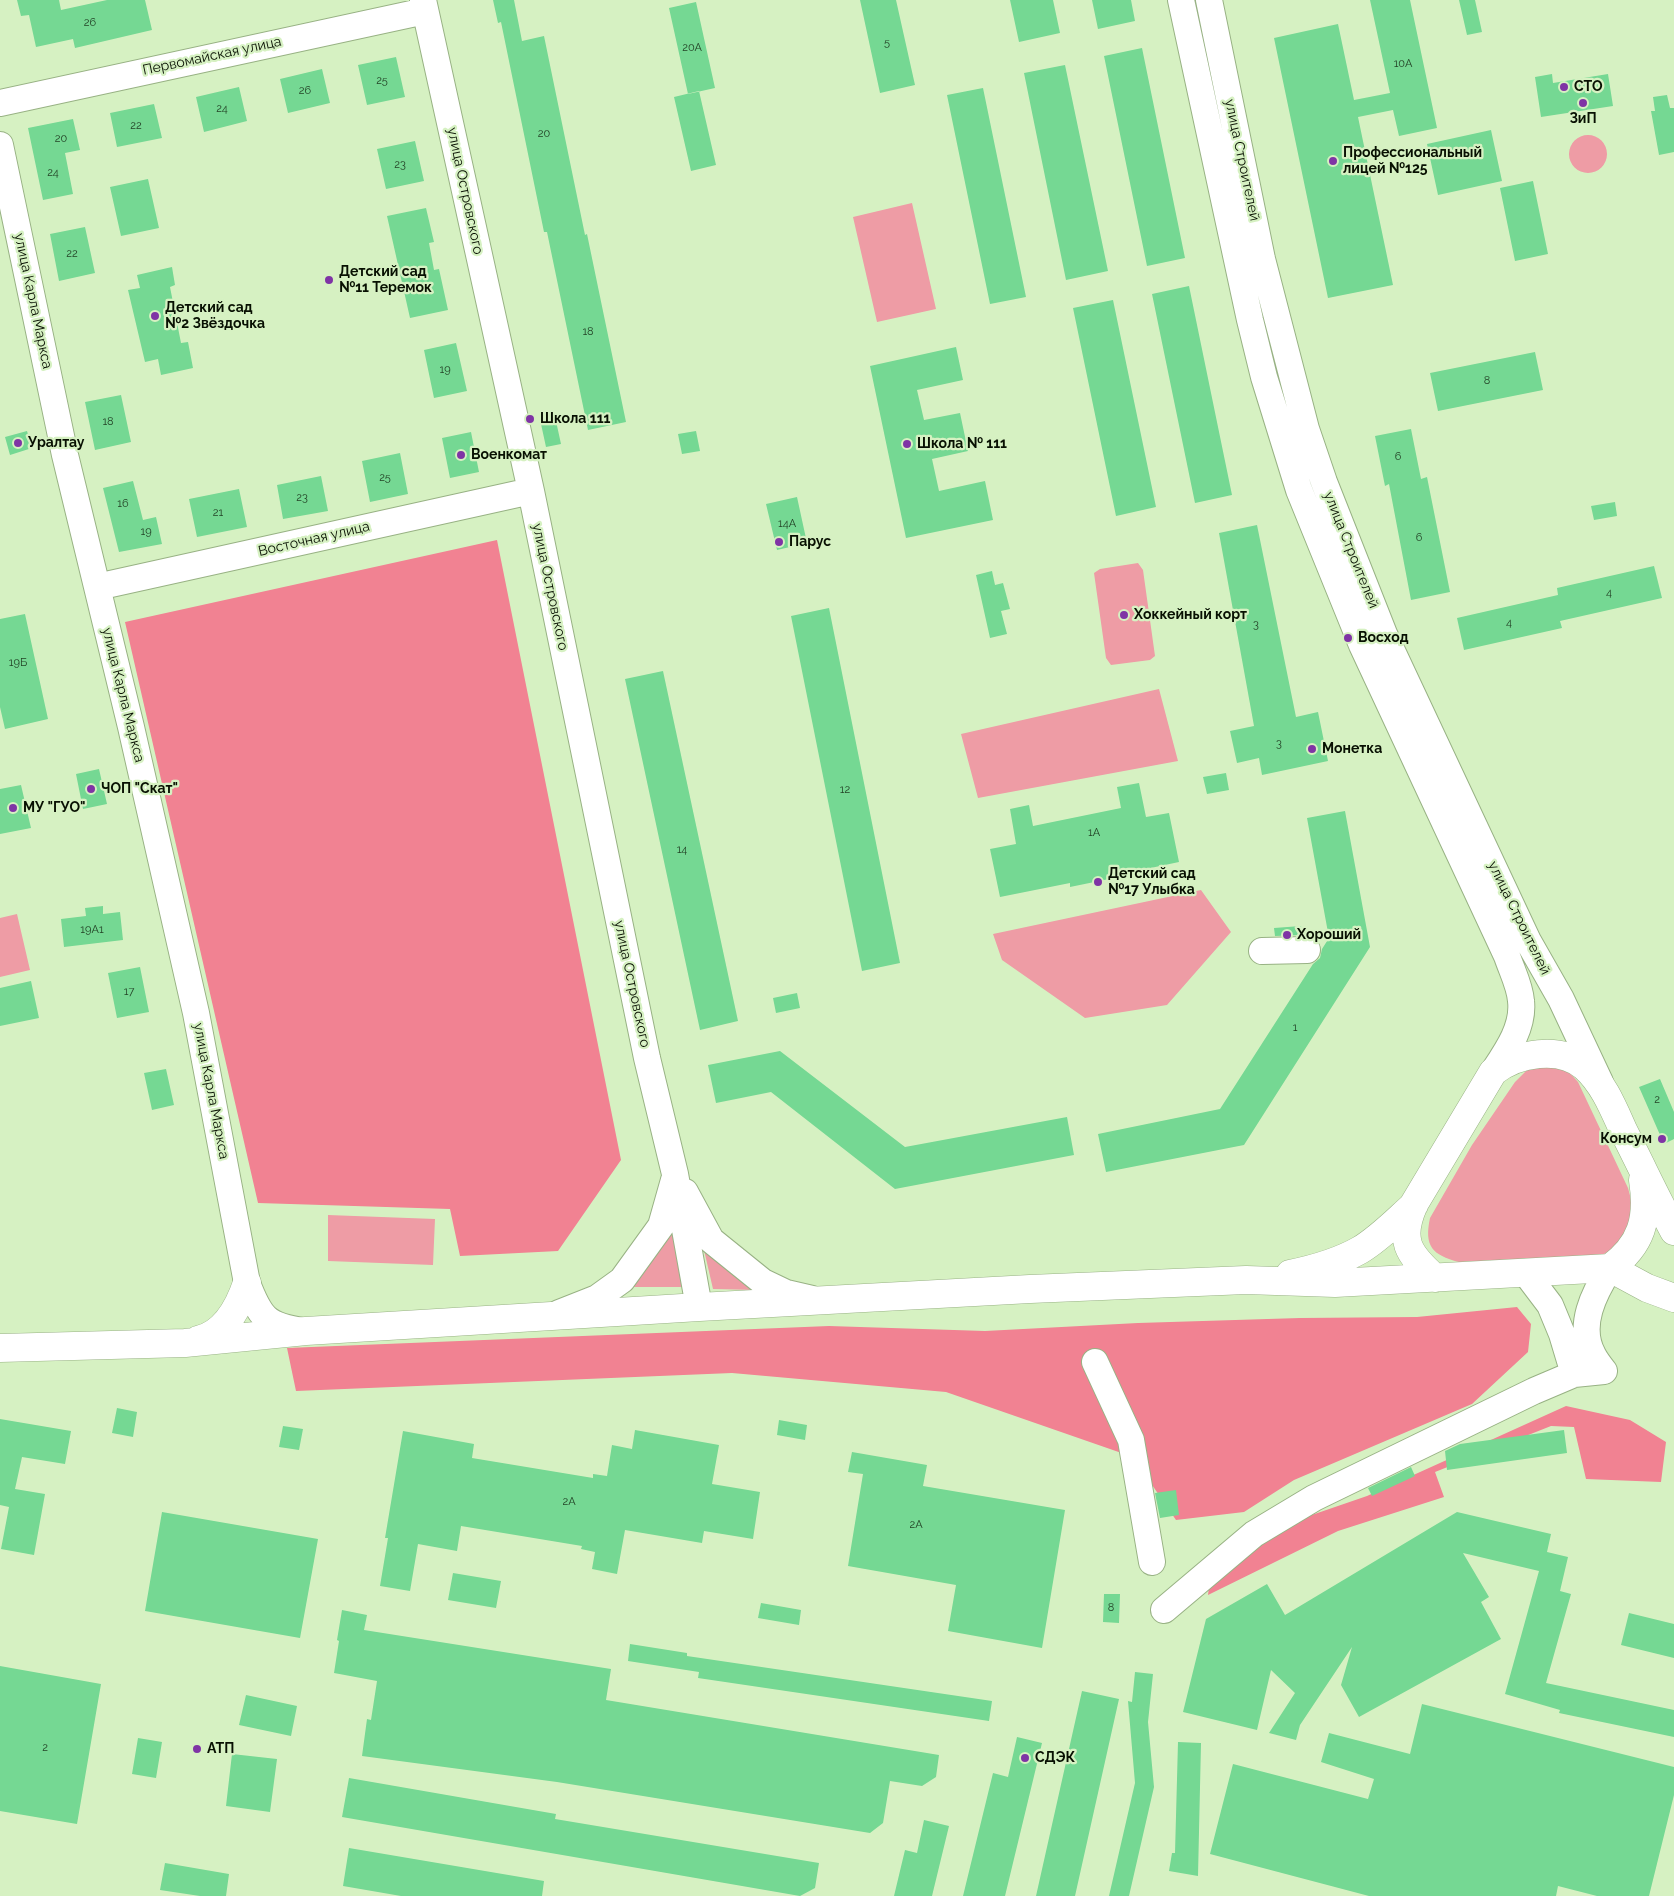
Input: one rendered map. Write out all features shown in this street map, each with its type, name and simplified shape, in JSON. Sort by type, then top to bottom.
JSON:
[{"type":"main road","points":[[1436,1278],[1416,1261],[1410,1250],[1406,1229],[1408,1219],[1414,1204],[1493,1072],[1503,1064],[1515,1059],[1538,1055],[1562,1056],[1574,1060],[1586,1068],[1604,1092],[1674,1231]]},
{"type":"main road","points":[[1610,1268],[1623,1259],[1633,1247],[1641,1230],[1645,1213],[1645,1193],[1640,1165]]},
{"type":"main road","points":[[1246,1280],[1315,1268],[1360,1250],[1414,1204]]},
{"type":"main road","points":[[0,1348],[185,1342],[550,1316],[1040,1289],[1246,1280],[1335,1283],[1610,1268],[1647,1288],[1674,1298]]},
{"type":"main road","points":[[185,1342],[208,1338],[221,1328],[241,1300],[247,1283]]},
{"type":"street","name":"улица Строителей","points":[[1181,0],[1250,320],[1264,377],[1299,490],[1362,645],[1515,976],[1521,1001],[1520,1020],[1515,1036],[1493,1072]]},
{"type":"street","name":"улица Строителей","points":[[1209,0],[1264,268],[1306,429],[1324,482],[1384,634],[1528,941],[1561,999],[1604,1092]]},
{"type":"street","name":"Первомайская улица","points":[[0,103],[337,29],[424,5]]},
{"type":"street","name":"улица Островского","points":[[424,5],[531,491],[648,1058],[675,1174]]},
{"type":"street","name":"улица Карла Маркса","points":[[0,145],[65,455],[132,727],[196,1013],[247,1283],[255,1304],[268,1321],[281,1328],[306,1332]]},
{"type":"street","name":"Восточная улица","points":[[97,587],[531,491]]},
{"type":"street","points":[[1262,951],[1307,950]]},
{"type":"street","points":[[675,1174],[712,1240],[763,1282],[786,1293],[820,1301]]},
{"type":"street","points":[[675,1174],[699,1307]]},
{"type":"street","points":[[550,1316],[597,1298],[622,1280],[660,1226],[675,1174]]},
{"type":"street","points":[[1164,1610],[1254,1534],[1314,1498],[1510,1402],[1574,1374],[1604,1371],[1592,1354],[1587,1336],[1588,1314],[1596,1289],[1610,1268]]},
{"type":"street","points":[[1525,1272],[1550,1305],[1562,1334],[1574,1374]]},
{"type":"street","points":[[1095,1362],[1131,1440],[1152,1562]]},
{"type":"shaded area","points":[[1588,135],[1601,141],[1607,154],[1601,167],[1588,173],[1575,167],[1569,154],[1575,141]]},
{"type":"shaded area","points":[[912,203],[936,309],[877,322],[853,217]]},
{"type":"shaded area","points":[[497,540],[621,1160],[558,1251],[460,1256],[450,1209],[258,1203],[125,622]]},
{"type":"shaded area","name":"Хоккейный корт","points":[[1138,563],[1143,570],[1155,656],[1150,660],[1111,665],[1106,658],[1094,573],[1100,569]]},
{"type":"shaded area","points":[[1159,689],[1178,761],[978,798],[961,734]]},
{"type":"shaded area","points":[[1201,890],[1231,932],[1167,1005],[1085,1018],[1002,960],[993,934]]},
{"type":"shaded area","points":[[17,914],[30,970],[0,977],[0,918]]},
{"type":"shaded area","points":[[1552,1066],[1569,1072],[1578,1082],[1628,1188],[1632,1203],[1632,1214],[1621,1243],[1611,1251],[1601,1255],[1459,1262],[1442,1256],[1432,1248],[1429,1242],[1428,1228],[1430,1218],[1472,1145],[1515,1082],[1527,1070]]},
{"type":"shaded area","points":[[328,1215],[435,1219],[433,1265],[328,1261]]},
{"type":"shaded area","points":[[671,1227],[684,1287],[628,1287]]},
{"type":"shaded area","points":[[701,1237],[758,1290],[713,1289]]},
{"type":"shaded area","points":[[1517,1307],[1531,1324],[1528,1352],[1472,1404],[1294,1480],[1244,1512],[1176,1520],[1133,1457],[946,1392],[732,1373],[296,1391],[287,1348],[829,1326],[985,1331],[1138,1323],[1300,1318],[1417,1317]]},
{"type":"shaded area","points":[[1566,1406],[1630,1420],[1666,1442],[1661,1482],[1586,1479],[1574,1427],[1551,1426],[1435,1472],[1444,1497],[1338,1531],[1208,1595],[1210,1579],[1266,1539],[1303,1518],[1367,1496]]},
{"type":"building","points":[[17,0],[59,0],[61,10],[107,0],[145,0],[152,30],[75,48],[73,39],[36,47],[29,15],[21,16]]},
{"type":"building","points":[[493,0],[514,0],[522,41],[544,36],[626,422],[588,430],[547,232],[544,232],[501,22],[498,23]]},
{"type":"building","points":[[860,0],[896,0],[915,85],[880,93]]},
{"type":"building","points":[[1010,0],[1053,0],[1060,33],[1019,42]]},
{"type":"building","points":[[1092,0],[1131,0],[1135,21],[1098,29]]},
{"type":"building","name":"Профессиональный лицей №125","points":[[1370,0],[1410,0],[1437,128],[1399,136],[1393,110],[1358,117],[1393,285],[1328,298],[1274,38],[1338,24],[1354,100],[1390,93]]},
{"type":"building","points":[[1459,0],[1475,0],[1482,32],[1467,35]]},
{"type":"building","points":[[696,2],[715,88],[688,94],[669,8]]},
{"type":"building","points":[[1142,48],[1185,258],[1147,266],[1104,56]]},
{"type":"building","points":[[396,57],[405,97],[367,105],[358,65]]},
{"type":"building","points":[[1065,65],[1108,271],[1066,280],[1024,73]]},
{"type":"building","points":[[322,69],[330,103],[288,113],[280,79]]},
{"type":"building","points":[[1552,74],[1553,83],[1608,74],[1613,106],[1541,117],[1535,77]]},
{"type":"building","points":[[239,87],[247,121],[204,132],[196,97]]},
{"type":"building","points":[[983,88],[1026,297],[990,304],[947,95]]},
{"type":"building","points":[[699,91],[716,165],[691,171],[674,97]]},
{"type":"building","points":[[1667,95],[1670,108],[1674,108],[1674,152],[1659,155],[1651,111],[1655,111],[1653,97]]},
{"type":"building","points":[[154,104],[162,138],[117,147],[110,113]]},
{"type":"building","points":[[73,119],[80,150],[65,153],[73,194],[43,200],[28,128]]},
{"type":"building","points":[[1491,130],[1502,181],[1438,195],[1427,144]]},
{"type":"building","points":[[415,141],[424,181],[386,189],[377,149]]},
{"type":"building","points":[[148,179],[159,228],[121,236],[110,187]]},
{"type":"building","points":[[1533,181],[1548,254],[1515,261],[1500,188]]},
{"type":"building","points":[[426,208],[434,242],[429,243],[434,270],[439,269],[448,310],[410,318],[387,216]]},
{"type":"building","points":[[85,227],[95,273],[59,281],[50,234]]},
{"type":"building","name":"Детский сад №2 Звёздочка","points":[[172,267],[175,285],[170,287],[181,343],[188,342],[193,368],[161,375],[158,359],[145,362],[128,290],[140,288],[137,275]]},
{"type":"building","points":[[1189,286],[1232,495],[1195,503],[1152,294]]},
{"type":"building","points":[[1113,300],[1156,507],[1116,516],[1073,308]]},
{"type":"building","points":[[456,343],[467,391],[434,398],[424,350]]},
{"type":"building","points":[[956,347],[963,380],[917,390],[924,420],[960,413],[968,451],[932,459],[939,491],[985,481],[993,520],[906,538],[870,366]]},
{"type":"building","points":[[1535,352],[1543,390],[1438,411],[1430,373]]},
{"type":"building","points":[[121,395],[131,442],[95,450],[85,402]]},
{"type":"building","points":[[556,421],[561,444],[546,447],[541,424]]},
{"type":"building","points":[[1411,429],[1421,479],[1427,477],[1450,592],[1411,600],[1389,484],[1385,486],[1375,436]]},
{"type":"building","points":[[27,431],[32,448],[10,455],[5,437]]},
{"type":"building","points":[[696,431],[700,451],[682,454],[678,434]]},
{"type":"building","name":"Военкомат","points":[[471,432],[479,472],[450,478],[442,438]]},
{"type":"building","points":[[400,453],[408,494],[370,502],[362,461]]},
{"type":"building","points":[[321,476],[328,511],[283,519],[277,485]]},
{"type":"building","points":[[133,481],[143,520],[156,517],[162,544],[119,552],[103,488]]},
{"type":"building","points":[[239,489],[247,527],[197,537],[189,499]]},
{"type":"building","points":[[797,497],[807,543],[777,550],[766,504]]},
{"type":"building","points":[[1615,502],[1617,516],[1594,520],[1591,506]]},
{"type":"building","points":[[1257,525],[1296,717],[1318,712],[1328,761],[1262,775],[1259,758],[1237,763],[1230,731],[1254,726],[1219,533]]},
{"type":"building","points":[[1654,566],[1662,598],[1560,621],[1562,628],[1464,650],[1457,618],[1558,595],[1557,588]]},
{"type":"building","points":[[992,571],[995,585],[1003,583],[1010,609],[1001,611],[1007,634],[990,638],[976,575]]},
{"type":"building","points":[[829,608],[900,963],[862,971],[791,616]]},
{"type":"building","points":[[25,614],[48,719],[5,729],[0,707],[0,619]]},
{"type":"building","points":[[663,671],[738,1021],[700,1030],[625,679]]},
{"type":"building","name":"ЧОП \"Скат\"","points":[[99,769],[107,804],[83,809],[76,774]]},
{"type":"building","points":[[1226,773],[1229,790],[1207,794],[1203,777]]},
{"type":"building","points":[[1139,783],[1146,817],[1169,813],[1179,862],[1070,887],[1070,883],[1000,897],[990,849],[1016,844],[1010,809],[1029,805],[1033,826],[1121,808],[1117,787]]},
{"type":"building","name":"МУ \"ГУО\"","points":[[21,785],[31,828],[0,834],[0,789]]},
{"type":"building","points":[[1345,811],[1370,947],[1244,1145],[1106,1172],[1098,1134],[1220,1109],[1313,964],[1320,958],[1322,949],[1329,938],[1307,818]]},
{"type":"building","points":[[103,906],[103,914],[120,912],[123,940],[64,947],[61,919],[86,916],[85,908]]},
{"type":"building","points":[[1301,926],[1302,935],[1275,936],[1274,928]]},
{"type":"building","points":[[140,967],[149,1012],[117,1018],[108,973]]},
{"type":"building","points":[[31,981],[39,1018],[0,1026],[0,988]]},
{"type":"building","points":[[797,993],[800,1008],[776,1013],[773,998]]},
{"type":"building","points":[[780,1051],[905,1147],[1067,1117],[1074,1155],[895,1189],[771,1092],[716,1103],[708,1065]]},
{"type":"building","points":[[166,1069],[174,1105],[152,1110],[144,1073]]},
{"type":"building","points":[[1660,1079],[1674,1112],[1674,1139],[1664,1144],[1639,1087]]},
{"type":"building","points":[[117,1408],[137,1412],[133,1437],[112,1433]]},
{"type":"building","points":[[0,1419],[71,1431],[65,1464],[22,1457],[15,1489],[45,1494],[34,1555],[1,1549],[9,1507],[0,1505]]},
{"type":"building","points":[[779,1420],[807,1425],[805,1440],[777,1435]]},
{"type":"building","points":[[283,1426],[303,1429],[299,1450],[279,1447]]},
{"type":"building","points":[[635,1430],[719,1445],[712,1484],[760,1492],[753,1539],[704,1531],[702,1543],[625,1530],[617,1574],[592,1569],[595,1552],[581,1549],[582,1546],[461,1526],[457,1551],[418,1544],[410,1591],[380,1586],[388,1538],[385,1538],[403,1431],[474,1444],[472,1458],[593,1478],[593,1474],[607,1476],[612,1445],[632,1449]]},
{"type":"building","points":[[1564,1430],[1567,1453],[1447,1470],[1445,1451],[1460,1444]]},
{"type":"building","points":[[852,1452],[927,1465],[923,1486],[1065,1510],[1042,1648],[948,1631],[956,1585],[848,1566],[863,1474],[848,1472]]},
{"type":"building","points":[[1411,1467],[1415,1476],[1372,1496],[1368,1488]]},
{"type":"building","points":[[1176,1490],[1179,1515],[1160,1518],[1155,1493]]},
{"type":"building","points":[[162,1512],[318,1539],[300,1638],[145,1611]]},
{"type":"building","points":[[1457,1512],[1551,1534],[1547,1552],[1568,1557],[1560,1591],[1571,1594],[1546,1683],[1674,1710],[1674,1737],[1559,1713],[1560,1710],[1505,1694],[1539,1571],[1463,1553],[1489,1597],[1481,1602],[1501,1639],[1359,1717],[1341,1685],[1352,1647],[1300,1725],[1296,1740],[1269,1733],[1295,1693],[1271,1670],[1257,1730],[1183,1712],[1206,1619],[1267,1584],[1285,1615]]},
{"type":"building","points":[[453,1573],[501,1581],[496,1608],[448,1600]]},
{"type":"building","points":[[1104,1594],[1120,1594],[1119,1623],[1103,1622]]},
{"type":"building","points":[[761,1603],[801,1610],[799,1625],[758,1618]]},
{"type":"building","points":[[342,1610],[367,1615],[364,1630],[611,1669],[606,1700],[939,1755],[936,1777],[922,1786],[890,1781],[883,1823],[870,1833],[557,1782],[362,1756],[367,1719],[371,1720],[377,1681],[334,1673]]},
{"type":"building","points":[[1629,1613],[1674,1624],[1674,1658],[1621,1645]]},
{"type":"building","points":[[630,1644],[687,1653],[687,1656],[992,1701],[989,1721],[698,1678],[699,1672],[628,1661]]},
{"type":"building","points":[[0,1666],[101,1684],[77,1824],[0,1811]]},
{"type":"building","points":[[1135,1672],[1153,1674],[1148,1722],[1154,1787],[1129,1896],[1109,1896],[1135,1783],[1128,1701],[1132,1702]]},
{"type":"building","points":[[1082,1691],[1119,1699],[1075,1896],[1036,1896]]},
{"type":"building","points":[[246,1695],[297,1706],[291,1736],[239,1725]]},
{"type":"building","points":[[1422,1704],[1674,1767],[1674,1795],[1649,1896],[1597,1896],[1558,1886],[1556,1896],[1369,1896],[1210,1854],[1233,1764],[1368,1799],[1374,1779],[1321,1762],[1329,1733],[1410,1754]]},
{"type":"building","points":[[1017,1737],[1042,1743],[1005,1896],[963,1896],[993,1773],[1008,1777]]},
{"type":"building","points":[[138,1738],[162,1742],[156,1778],[132,1774]]},
{"type":"building","points":[[1178,1742],[1201,1743],[1198,1876],[1169,1871],[1172,1853],[1175,1853]]},
{"type":"building","points":[[232,1754],[277,1759],[270,1812],[226,1806]]},
{"type":"building","points":[[349,1778],[556,1814],[555,1819],[819,1863],[815,1888],[800,1896],[342,1817]]},
{"type":"building","points":[[924,1820],[949,1826],[932,1896],[894,1896],[905,1850],[917,1853]]},
{"type":"building","points":[[349,1848],[544,1881],[542,1896],[401,1896],[343,1886]]},
{"type":"building","points":[[165,1863],[229,1874],[226,1896],[200,1896],[160,1890]]},
{"type":"place","name":"СТО","points":[[1564,87]]},
{"type":"place","name":"ЗиП","points":[[1583,103]]},
{"type":"place","name":"Профессиональный лицей №125","points":[[1333,161]]},
{"type":"place","name":"Детский сад №11 Теремок","points":[[329,280]]},
{"type":"place","name":"Детский сад №2 Звёздочка","points":[[155,316]]},
{"type":"place","name":"Школа 111","points":[[530,419]]},
{"type":"place","name":"Уралтау","points":[[18,443]]},
{"type":"place","name":"Школа № 111","points":[[907,444]]},
{"type":"place","name":"Военкомат","points":[[461,455]]},
{"type":"place","name":"Парус","points":[[779,542]]},
{"type":"place","name":"Хоккейный корт","points":[[1124,615]]},
{"type":"place","name":"Восход","points":[[1348,638]]},
{"type":"place","name":"Монетка","points":[[1312,749]]},
{"type":"place","name":"ЧОП \"Скат\"","points":[[91,789]]},
{"type":"place","name":"МУ \"ГУО\"","points":[[13,808]]},
{"type":"place","name":"Детский сад №17 Улыбка","points":[[1098,882]]},
{"type":"place","name":"Хороший","points":[[1287,935]]},
{"type":"place","name":"Консум","points":[[1662,1139]]},
{"type":"place","name":"АТП","points":[[197,1749]]},
{"type":"place","name":"СДЭК","points":[[1025,1758]]}]
